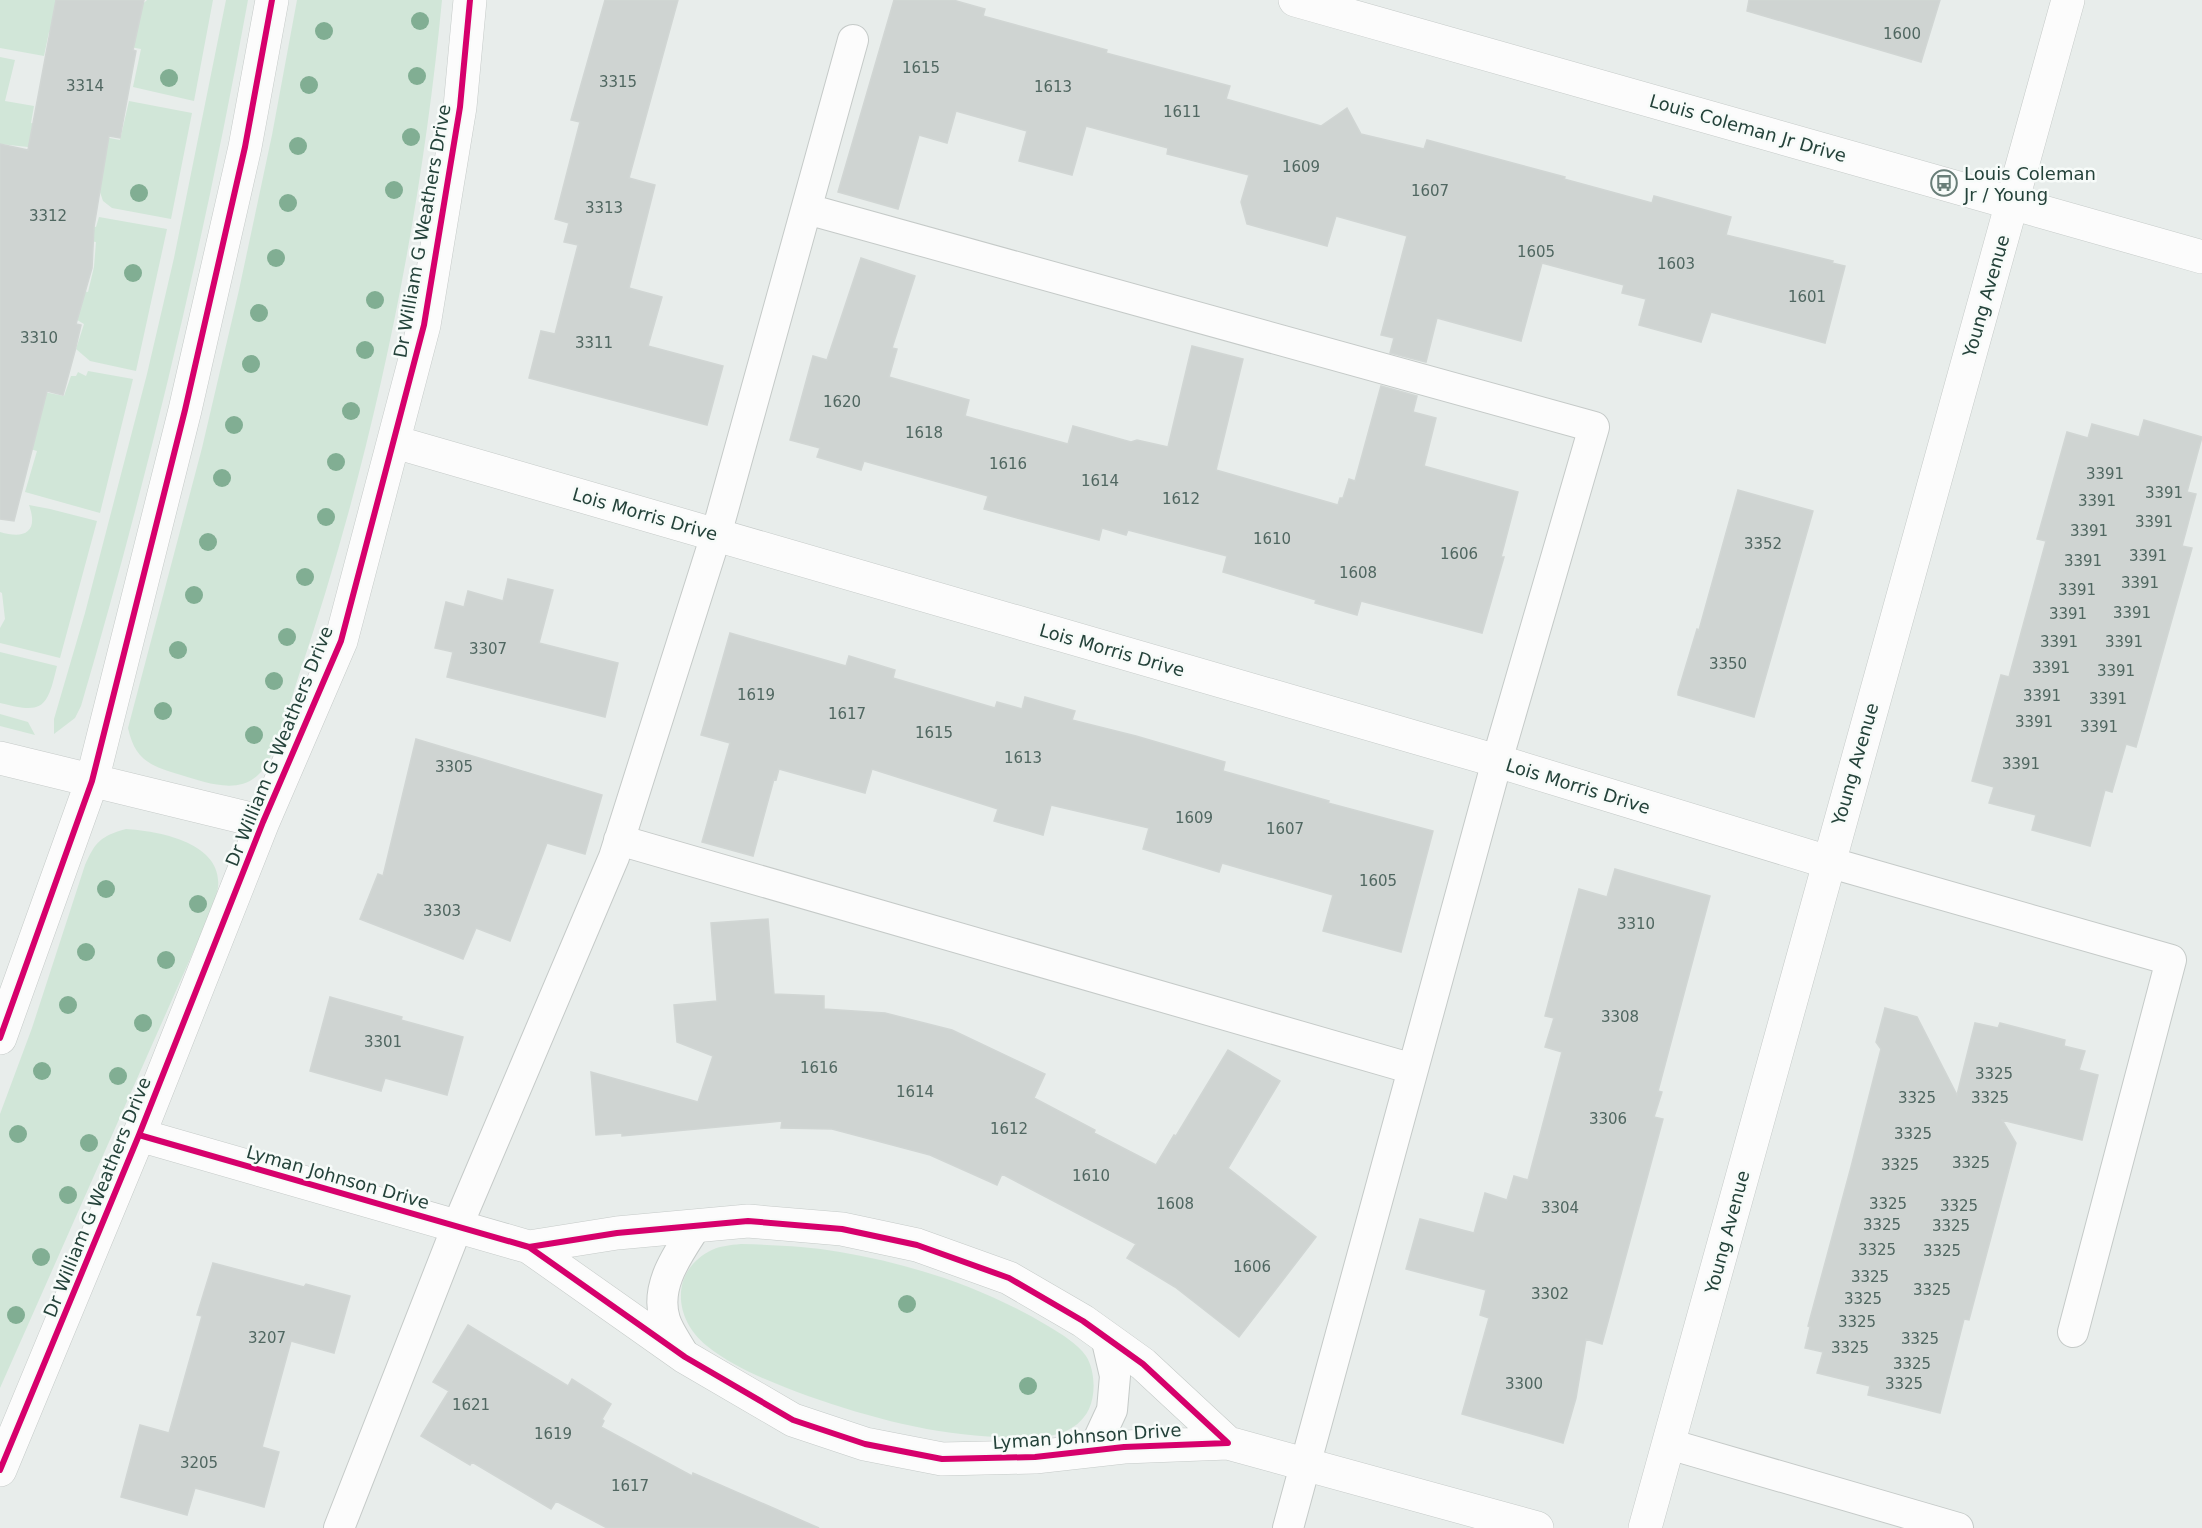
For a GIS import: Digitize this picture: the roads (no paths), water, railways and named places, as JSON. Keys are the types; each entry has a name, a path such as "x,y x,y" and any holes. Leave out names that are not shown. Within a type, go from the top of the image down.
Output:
{"street":[{"path":"0,1038 92,781 186,410 245,147 272,0"},
{"name":"Dr William G Weathers Drive","path":"0,1470 139,1135 263,822 340,641 395,442 424,325 460,107 470,0"},
{"name":"Louis Coleman Jr Drive","path":"1295,0 2202,257"},
{"name":"Young Avenue","path":"1645,1528 2068,0"},
{"name":"Lois Morris Drive","path":"395,442 1497,761 1828,862"},
{"path":"0,758 263,822"},
{"name":"Lyman Johnson Drive","path":"139,1135 529,1247 685,1357 793,1420 865,1444 942,1459 1035,1457 1124,1447 1228,1443 1537,1528"},
{"name":"Lyman Johnson Drive","path":"529,1247 616,1233 748,1221 842,1229 917,1245 1009,1278 1083,1321 1143,1364 1228,1443"}],"lane":[{"path":"339,1528 457,1227 620,840 716,535 853,40"},
{"path":"807,209 1594,427 1497,761 1288,1528"},
{"path":"620,840 1413,1069"},
{"path":"1828,862 2171,960 2073,1332"},
{"path":"685,1357 665,1319 663,1293 670,1268 696,1226"},
{"path":"1094,1451 1112,1410 1115,1376 1106,1337"},
{"path":"1670,1444 1958,1528"}],"place":[{"name":"Louis Coleman Jr / Young","path":"1944,183"}]}
